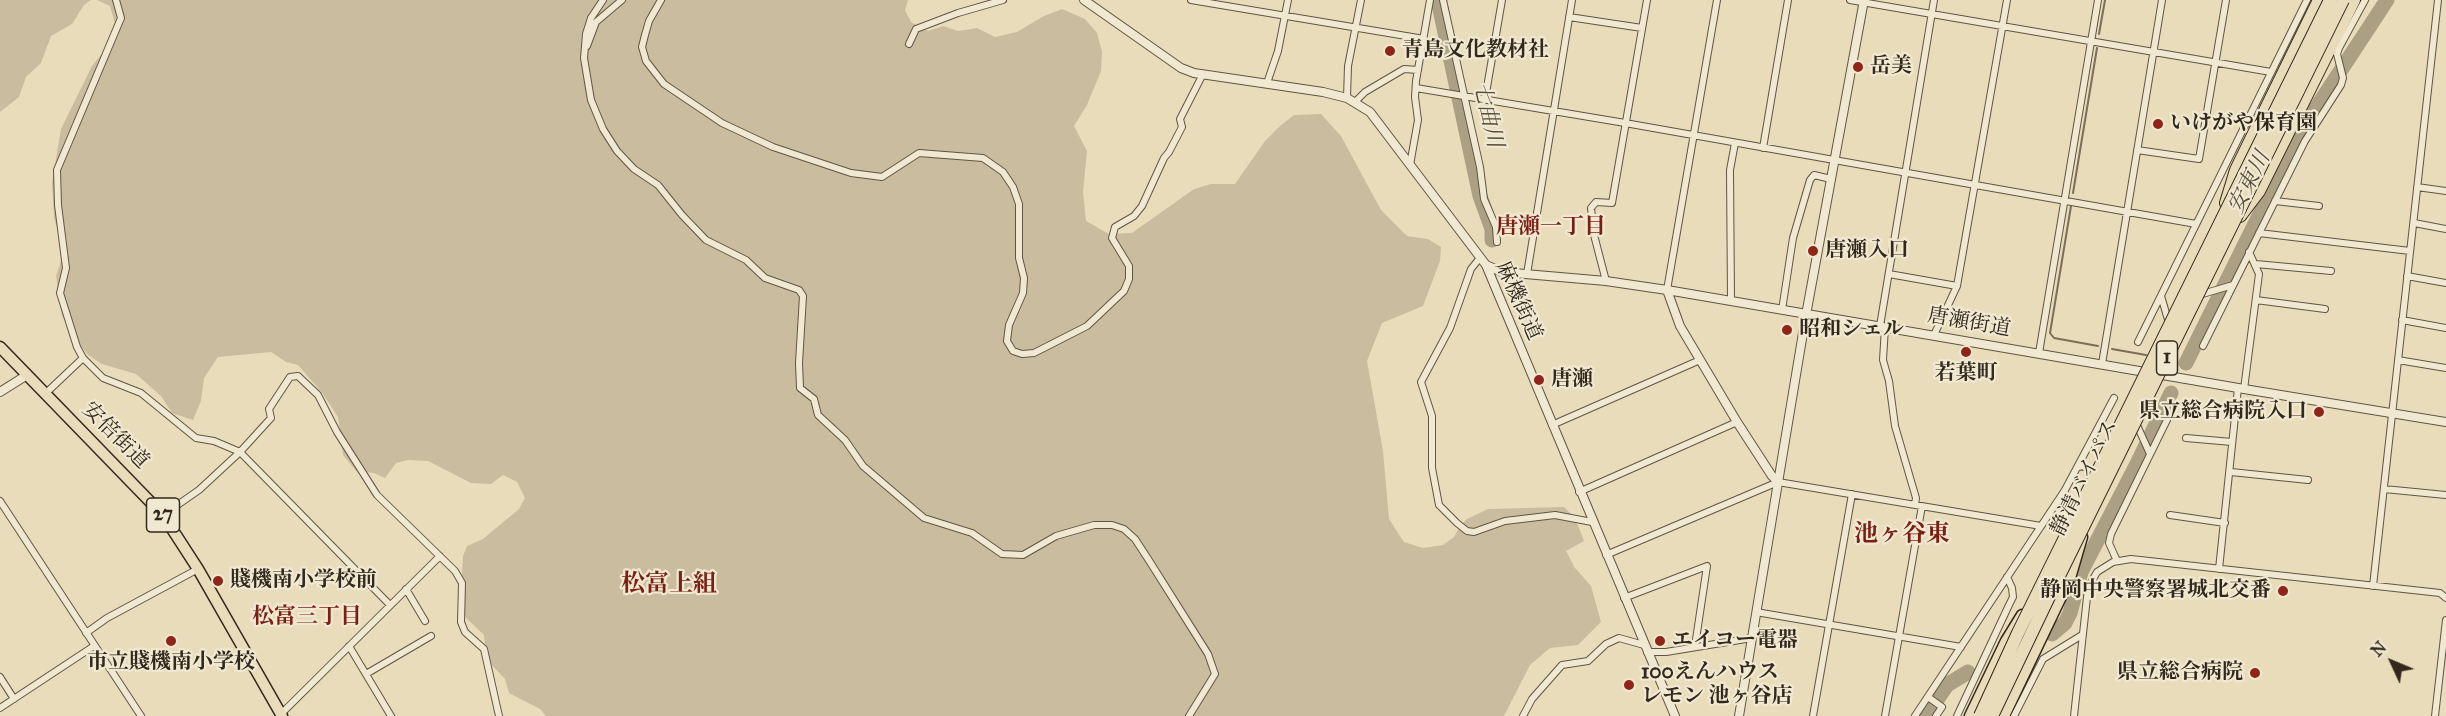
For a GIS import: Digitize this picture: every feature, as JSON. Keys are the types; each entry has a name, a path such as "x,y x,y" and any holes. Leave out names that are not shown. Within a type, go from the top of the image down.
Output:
{"highway":[{"name":"1","path":"2225,210 2233,178 2254,131 2319,0"},
{"name":"静清バイパス","path":"1979,716 2329,0"},
{"name":"静清バイパス","path":"1993,716 2056,582 2344,0"},
{"name":"1","path":"2237,219 2259,191 2354,0"}],"main road":[{"name":"1","path":"1979,716 2034,597 2146,372 2168,319 2329,0"},
{"name":"1","path":"1993,716 2344,0"},
{"name":"安倍街道","path":"0,347 164,515 198,569 281,715"},
{"name":"1","path":"2004,716 2070,578 2085,528"},
{"name":"1","path":"1970,716 2006,641 2034,597"}],"street":[{"path":"116,0 121,18 57,170 58,205 66,268 60,293 77,347 83,358 103,378 141,393 196,438 214,441 240,452 390,605"},
{"path":"603,0 591,18 584,52 585,71 595,114 617,151 634,169 658,185 706,240 746,260 765,278 799,290 803,296 799,363 800,388 814,399 818,415 845,440 863,466 924,518 972,533 1002,554 1023,555 1056,536 1094,525 1112,525 1124,529 1135,538 1208,654 1215,674 1189,716"},
{"path":"584,52 596,22 622,0"},
{"path":"661,0 649,21 642,47 646,61 650,69 670,88 722,123 773,147 851,173 882,177 919,153 983,158 1003,172 1013,187 1019,204 1019,258 1024,278 1023,293 1008,325 1007,341 1013,351 1022,354 1034,353 1087,326 1124,291 1129,279 1129,266 1112,238 1115,227 1134,216 1142,206 1164,158 1182,127 1180,119 1203,74"},
{"path":"909,44 916,29 958,13 1003,0"},
{"name":"麻機街道","path":"1084,0 1181,68 1203,74 1323,92 1351,100 1370,112 1482,262 1675,716"},
{"path":"1191,0 1225,3 1285,16 1424,39"},
{"path":"1267,83 1278,51 1288,0"},
{"path":"1361,0 1348,66 1351,100 1404,69 1418,70"},
{"path":"1410,165 1418,120 1415,97 1418,70 1430,0"},
{"path":"1443,0 1484,199 1496,227 1497,242"},
{"path":"1485,99 1502,0"},
{"path":"1527,274 1572,0"},
{"path":"1606,280 1594,235 1591,208 1596,202 1612,203 1647,0"},
{"path":"1717,0 1667,290 1680,326 1737,422 1778,482"},
{"path":"1763,148 1788,0"},
{"path":"1850,0 2271,72"},
{"path":"1885,716 1918,506 1895,426 1889,381 1883,360 1883,327 1889,274 1934,0"},
{"path":"1934,335 1957,286 2007,0"},
{"path":"2039,353 2098,0"},
{"path":"2102,364 2162,0"},
{"path":"2137,150 2199,159 2226,0"},
{"path":"2138,342 2307,0"},
{"path":"2203,346 2305,141 2341,85 2343,78 2339,48 2365,0"},
{"path":"2373,586 2438,0"},
{"path":"1739,716 1806,315 1864,1"},
{"path":"1569,17 1642,28"},
{"path":"1416,88 2196,224"},
{"path":"1731,301 1730,170 1735,143"},
{"path":"1782,310 1793,238 1810,180 1814,176 1831,179"},
{"path":"2417,187 2446,191"},
{"path":"2275,201 2319,206"},
{"path":"2414,223 2446,229"},
{"path":"2259,233 2410,251"},
{"path":"2219,569 2232,442 2259,274 2249,252"},
{"path":"1482,262 1471,269 1450,328 1421,382 1432,416 1432,468 1438,505 1467,531 1474,532 1505,521 1555,515 1592,522"},
{"name":"唐瀬街道","path":"1482,262 1502,272 1606,280 2446,422"},
{"path":"2256,264 2331,271"},
{"path":"1889,274 1957,286"},
{"path":"2407,276 2446,283"},
{"path":"2199,295 2233,285"},
{"path":"2161,296 2168,319"},
{"path":"2256,300 2325,309"},
{"path":"2151,315 2159,313 2168,319"},
{"path":"2402,320 2446,328"},
{"path":"46,393 83,358"},
{"path":"1552,425 1700,360"},
{"path":"2398,360 2446,368"},
{"path":"0,392 27,375"},
{"path":"164,515 199,490 240,452 271,418 269,409 290,378 298,376 318,395 337,432 377,495 455,571 462,583 461,622 465,632 484,649 499,716"},
{"path":"1915,716 2066,490 2114,398"},
{"path":"2117,561 2109,543 2111,534 2149,452 2167,420"},
{"path":"1579,492 1737,422"},
{"path":"2136,422 2149,452"},
{"path":"2186,438 2232,442"},
{"path":"2078,466 2083,466 2095,474"},
{"path":"2230,472 2308,480"},
{"path":"1606,555 1778,482 2041,526"},
{"path":"2384,489 2446,495"},
{"path":"1813,716 1852,494"},
{"path":"0,501 141,716"},
{"path":"2170,516 2224,523"},
{"path":"281,715 440,556"},
{"path":"2074,716 2088,588 2097,572 2117,561 2131,559 2440,593 2446,598"},
{"path":"1624,598 1707,566 1695,646"},
{"path":"86,633 107,618 198,569"},
{"path":"1957,716 2009,605 2012,588 2007,577"},
{"path":"406,589 425,621"},
{"path":"1756,612 1961,647"},
{"path":"2435,716 2446,620"},
{"path":"366,674 431,636"},
{"path":"2014,716 2043,658 2082,636"},
{"path":"1523,716 1532,699 1562,665 1588,662 1606,644 1619,638 1645,648 1666,652 1752,638"},
{"path":"0,708 94,646"},
{"path":"350,646 391,716"},
{"path":"0,677 14,699"},
{"path":"2438,690 2446,690"},
{"path":"1928,698 1942,707 1936,716"}],"shaded area":[{"path":"0,0 91,0 84,5 72,24 51,36 41,63 26,77 19,97 0,112"},
{"path":"97,0 908,0 905,10 911,22 928,31 943,26 958,31 977,28 995,37 1017,32 1042,17 1062,9 1085,19 1097,33 1102,52 1101,71 1087,105 1074,126 1087,151 1083,192 1086,221 1109,234 1132,233 1194,189 1211,184 1235,184 1265,141 1280,126 1294,115 1321,114 1341,136 1381,210 1407,236 1428,239 1441,247 1440,261 1423,306 1382,323 1367,361 1383,451 1389,519 1404,542 1423,548 1443,545 1454,537 1467,519 1488,509 1564,507 1575,518 1584,541 1566,551 1575,568 1591,586 1601,622 1578,645 1550,648 1530,665 1504,716 546,716 540,709 509,693 505,679 487,660 484,635 466,618 460,605 463,556 467,546 483,539 519,509 525,498 517,482 503,475 491,484 471,483 428,461 408,460 396,463 385,478 374,473 356,471 343,455 338,417 323,394 298,365 286,362 271,352 218,357 204,378 201,401 193,420 172,413 161,396 136,374 102,364 88,355 72,334 62,316 56,276 64,252 54,218 52,183 61,129 92,66 104,51 115,24 110,6"}],"waterway":[{"name":"七曲川","path":"1438,0 1480,196 1492,229 1492,240"},
{"path":"2099,34 2105,0"},
{"name":"安東川","path":"2186,363 2301,131 2387,0"},
{"path":"2073,193 2097,48"},
{"path":"2071,206 2050,333 2054,338 2098,346"},
{"path":"2112,349 2146,355"},
{"name":"安東川","path":"2052,634 2065,623 2070,613 2081,572 2171,393"},
{"name":"安東川","path":"1926,716 1947,685 1968,672"}],"place":[{"name":"青島文化教材社","path":"1390,51"},
{"name":"岳美","path":"1858,67"},
{"name":"いけがや保育園","path":"2158,124"},
{"name":"唐瀬入口","path":"1813,251"},
{"name":"昭和シェル","path":"1787,330"},
{"name":"若葉町","path":"1966,352"},
{"name":"唐瀬","path":"1539,380"},
{"name":"県立総合病院入口","path":"2319,412"},
{"name":"賤機南小学校前","path":"218,581"},
{"name":"静岡中央警察署城北交番","path":"2283,591"},
{"name":"市立賤機南小学校","path":"171,641"},
{"name":"エイコー電器","path":"1660,641"},
{"name":"県立総合病院","path":"2255,673"},
{"name":"100えんハウス レモン 池ヶ谷店","path":"1629,685"}],"district":[{"name":"唐瀬一丁目","path":"1551,228"},
{"name":"池ヶ谷東","path":"1902,535"},
{"name":"松富上組","path":"669,585"},
{"name":"松富三丁目","path":"307,618"}]}
